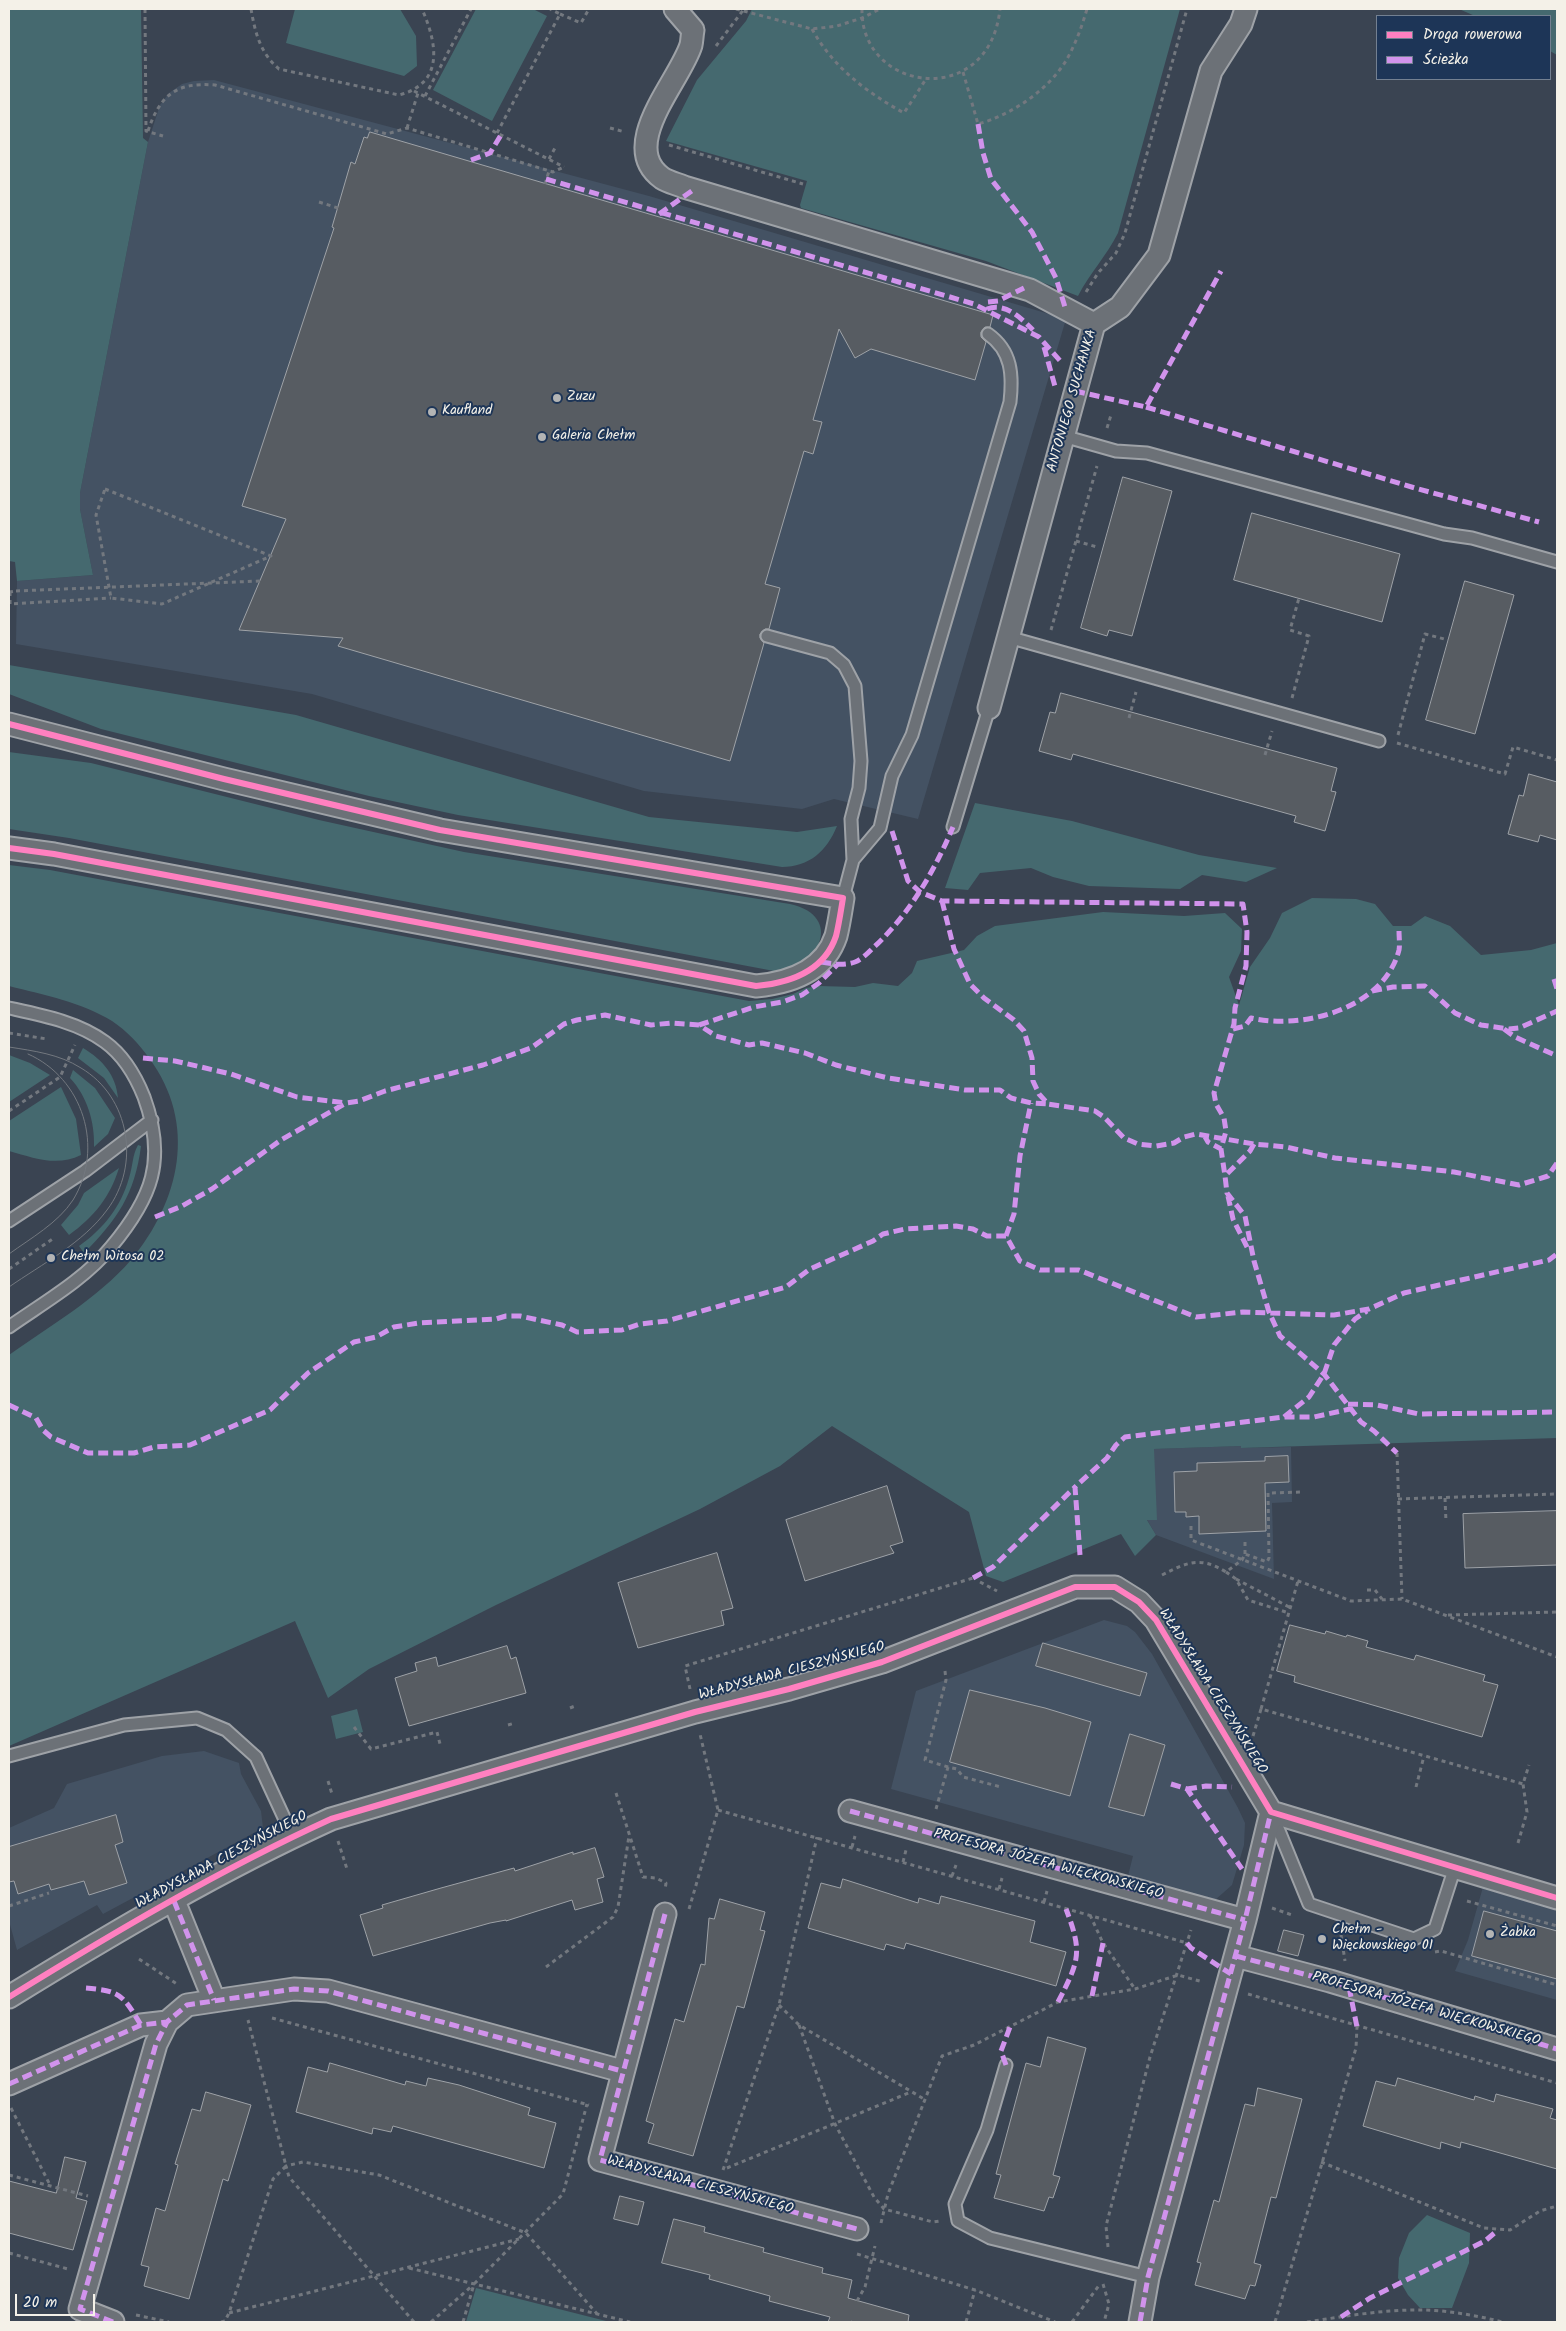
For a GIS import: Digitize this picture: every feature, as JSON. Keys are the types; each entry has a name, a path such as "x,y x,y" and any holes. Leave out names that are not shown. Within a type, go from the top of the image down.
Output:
{"street":[{"path":"675,9 692,30 691,45 654,117 646,138 648,160 662,178 684,187 1030,290 1085,318"},
{"name":"ANTONIEGO SUCHANKA","path":"989,708 1063,436 1085,318 1120,307 1159,255 1211,71 1241,24 1246,9"},
{"path":"9,724 224,779 440,830 844,898 835,938 821,962 804,975 781,984 756,986 63,855 9,848"},
{"name":"WŁADYSŁAWA CIESZYŃSKIEGO","path":"9,1997 116,1931 293,1837 331,1820 695,1712 789,1689 882,1662 1075,1587 1115,1587 1139,1602 1156,1620 1271,1812"},
{"name":"PROFESORA JÓZEFA WIĘCKOWSKIEGO","path":"850,1811 1245,1920"},
{"path":"1140,2322 1148,2277 1236,1956 1271,1812 1557,1898"},
{"name":"WŁADYSŁAWA CIESZYŃSKIEGO","path":"174,1900 214,2000"},
{"name":"WŁADYSŁAWA CIESZYŃSKIEGO","path":"665,1914 600,2160 857,2229"},
{"name":"PROFESORA JÓZEFA WIĘCKOWSKIEGO","path":"1236,1956 1330,1981 1557,2049"},
{"path":"121,2318 80,2309 150,2062 167,2022 187,2005 294,1989 328,1991 622,2071"},
{"path":"9,2084 141,2025 167,2022"}],"lane":[{"path":"853,860 880,828 892,776 912,735 1010,402 1013,378 1007,356 998,342 988,334"},
{"path":"1063,436 1116,451 1147,454 1444,534 1472,538 1557,562"},
{"path":"766,636 830,653 844,666 855,686 861,761 859,788 851,819 853,860 844,898"},
{"path":"1008,637 1379,741"},
{"path":"953,826 989,708"},
{"path":"9,1008 47,1016 81,1029 106,1042 126,1063 138,1083 152,1120 156,1150 150,1184 135,1215 110,1249 73,1282 9,1327"},
{"path":"9,1221 85,1171 152,1120"},
{"path":"9,1756 124,1725 197,1718 226,1730 256,1757 293,1837"},
{"path":"1271,1812 1309,1904 1414,1939 1435,1929 1455,1867"},
{"path":"1006,2065 987,2130 955,2204 958,2221 990,2238 1148,2277"}],"path":[{"path":"145,9 148,131"},
{"path":"148,131 156,109 163,100 189,85 203,84 232,90 387,134 407,128 552,172 564,167 416,92 399,95 390,94 279,69 270,61 260,44 251,9"},
{"path":"407,128 416,92 431,71 435,57 434,44 422,9"},
{"path":"424,96 470,9"},
{"path":"550,9 581,23 589,9"},
{"path":"736,9 812,28 837,26 862,18 880,9"},
{"path":"862,9 862,18 869,41 883,60 902,73 926,79 945,78 963,72 978,60 990,46 998,28 1000,9"},
{"path":"963,72 978,124 1000,118 1047,85 1066,61 1080,33 1088,9"},
{"path":"1085,318 1089,286 1116,253 1125,233 1187,9"},
{"path":"713,50 743,10"},
{"path":"497,133 560,14"},
{"path":"812,28 820,44 841,69 875,97 904,113 926,79"},
{"path":"148,131 163,136"},
{"path":"549,160 556,146"},
{"path":"670,146 803,184"},
{"path":"545,184 549,171"},
{"path":"319,202 338,208"},
{"path":"1046,648 1111,415"},
{"path":"10,584 12,592 10,604 111,598 162,604 271,556 105,489 96,515 111,598"},
{"path":"1076,541 1097,547"},
{"path":"12,592 260,581"},
{"path":"1287,716 1309,636 1290,630 1299,598"},
{"path":"1448,640 1425,634 1396,742 1505,774 1513,747 1557,760"},
{"path":"1128,718 1137,688"},
{"path":"1265,755 1273,727"},
{"path":"9,1111 60,1077 81,1029"},
{"path":"9,1033 53,1040"},
{"path":"68,1045 74,1048"},
{"path":"9,1269 54,1238"},
{"path":"1397,1454 1402,1599"},
{"path":"1245,1554 1267,1562 1269,1558 1268,1492 1301,1492"},
{"path":"1398,1500 1557,1494"},
{"path":"1445,1498 1446,1522"},
{"path":"1191,1526 1191,1540 1352,1601 1402,1599 1557,1657"},
{"path":"1226,1572 1242,1560 1245,1554 1245,1541"},
{"path":"1162,1575 1185,1563 1212,1564 1291,1608"},
{"path":"685,1666 973,1578"},
{"path":"1236,1579 1248,1600 1289,1613"},
{"path":"1253,1736 1298,1581"},
{"path":"980,1582 997,1591"},
{"path":"1367,1590 1375,1590 1383,1600"},
{"path":"1446,1616 1557,1612"},
{"path":"945,1671 946,1680 924,1760 957,1769 964,1776 1001,1787"},
{"path":"570,1708 575,1706"},
{"path":"1261,1709 1523,1784"},
{"path":"508,1725 515,1723"},
{"path":"354,1727 371,1749 437,1732 440,1744"},
{"path":"701,1867 718,1810 705,1753"},
{"path":"1416,1787 1424,1756"},
{"path":"1518,1844 1527,1812 1523,1784 1529,1764"},
{"path":"938,1802 948,1767"},
{"path":"616,1793 643,1877 656,1878 666,1883 662,1901 665,1914"},
{"path":"718,1810 1187,1944 1150,2057 1106,2226 1109,2255 1106,2266"},
{"path":"546,1967 613,1917 618,1907 630,1836"},
{"path":"707,2188 724,2169 779,2005 817,1837"},
{"path":"9,1906 49,1893"},
{"path":"1467,1901 1557,1926"},
{"path":"1090,1916 1103,1944 1135,1989"},
{"path":"1341,1939 1344,1954"},
{"path":"1441,1951 1557,1985"},
{"path":"888,2194 942,2056 974,2045 1058,2002 1135,1989 1178,1975 1210,1983"},
{"path":"1245,1993 1357,2027 1557,2083"},
{"path":"779,2005 799,2025 924,2099"},
{"path":"246,2015 290,2177 414,2322"},
{"path":"265,2016 613,2111"},
{"path":"799,2025 835,2124 874,2197 884,2209 922,2219"},
{"path":"1275,2322 1356,2048 1357,2027"},
{"path":"724,2169 911,2092"},
{"path":"9,2104 50,2186"},
{"path":"430,2322 474,2284 526,2233 562,2194 587,2104"},
{"path":"222,2322 225,2322 230,2313 273,2179 286,2166 303,2162 378,2175 526,2233 598,2315"},
{"path":"1321,2162 1484,2228 1510,2230 1540,2211 1557,2206"},
{"path":"9,2175 86,2195"},
{"path":"230,2313 519,2239"},
{"path":"9,2253 90,2276"},
{"path":"858,2301 865,2287 872,2258"},
{"path":"408,2267 617,2321 630,2322"},
{"path":"1072,2322 1102,2281 1109,2304 1104,2322"},
{"path":"463,2322 474,2284"},
{"path":"966,2322 975,2290 1055,2322"},
{"path":"1307,2322 1349,2316 1426,2310 1475,2316 1502,2322"},
{"path":"121,2318 169,2322"}],"shaded area":[{"path":"214,80 649,196 1066,319 918,819 834,799 802,809 644,791 312,694 16,644 17,581 93,575 80,509 80,493 148,142 160,105 169,93 182,84"},
{"path":"1241,1446 1241,1448 1291,1447 1292,1502 1272,1503 1274,1579 1156,1535 1116,1467 1153,1449"},
{"path":"1104,1620 1127,1626 1135,1632 1152,1654 1245,1823 1244,1845 1232,1885 1215,1900 1128,1876 1133,1856 891,1789 916,1691"},
{"path":"204,1751 239,1763 241,1774 261,1811 263,1828 103,1914 97,1905 17,1950 9,1921 9,1828 54,1808 67,1784 162,1756"},
{"path":"1483,1887 1557,1911 1557,2000 1455,1971 1468,1940"}],"green space":[{"path":"9,9 141,9 143,138 148,142 80,493 80,509 93,575 17,581 15,562 9,561"},
{"path":"295,9 400,9 416,36 417,66 404,76 286,43"},
{"path":"476,9 533,9 547,16 492,121 433,90"},
{"path":"752,9 1180,9 1118,233 1078,296 986,261 801,208 800,205 807,181 666,141 697,80 746,21"},
{"path":"1459,9 1557,9 1557,55 1551,52 1551,15 1473,15"},
{"path":"9,665 296,715 649,817 797,832 837,826 828,843 816,856 801,864 782,867 458,815 369,796 101,729 9,694"},
{"path":"9,752 91,763 319,820 464,852 790,904 807,910 817,919 821,930 820,942 813,953 803,962 790,968 774,971 69,838 9,829"},
{"path":"975,803 1072,821 1199,855 1277,868 1246,882 1202,875 1180,889 1089,886 1053,877 1031,868 980,873 968,890 945,888"},
{"path":"9,865 50,870 749,1001 772,999 793,994 806,988 819,986 855,987 873,983 898,986 912,973 917,961 964,950 977,936 995,926 1103,912 1184,916 1225,913 1242,929 1241,951 1229,977 1239,1005 1250,967 1270,938 1282,913 1312,898 1356,899 1375,904 1393,926 1411,926 1425,916 1450,926 1481,955 1531,950 1557,943 1557,1438 1154,1449 1157,1520 1147,1520 1156,1535 1135,1556 1121,1534 1003,1582 986,1576 969,1512 832,1426 780,1466 700,1509 496,1605 369,1669 328,1698 295,1621 9,1746 9,1355 89,1299 131,1260 148,1237 161,1213 171,1188 177,1162 178,1135 174,1109 164,1083 149,1058 128,1033 112,1021 88,1009 9,986"},
{"path":"83,1048 97,1058 107,1069 114,1082 118,1098 104,1078 78,1058"},
{"path":"9,1055 30,1063 50,1075 9,1102"},
{"path":"73,1070 95,1088 115,1118 108,1134 94,1147 93,1128 89,1110 81,1093 70,1078"},
{"path":"61,1087 76,1119 81,1155 72,1159 54,1161 36,1159 9,1151 9,1121"},
{"path":"138,1145 141,1146 138,1163 123,1205 106,1229 84,1253 79,1246 103,1225 116,1208 126,1189"},
{"path":"119,1168 111,1188 100,1206 69,1235 61,1225 78,1205 84,1193"},
{"path":"357,1709 363,1732 336,1739 331,1716"},
{"path":"1427,2215 1470,2233 1469,2263 1452,2308 1420,2308 1408,2295 1398,2278 1399,2258 1409,2233"},
{"path":"476,2288 610,2322 466,2322"}],"building":[{"name":"Galeria Chełm","path":"370,132 993,315 990,327 985,327 981,332 981,337 986,342 975,380 871,349 855,358 839,329 813,420 822,422 813,454 804,451 765,584 780,588 769,629 765,629 760,634 760,638 764,643 730,761 338,646 343,638 239,630 286,519 242,506 334,228 332,227 351,162 355,164 364,137 367,138"},
{"path":"1123,477 1172,491 1132,636 1109,630 1107,636 1081,628"},
{"path":"1252,513 1400,554 1382,622 1234,580"},
{"path":"1465,581 1514,595 1475,734 1426,720"},
{"path":"1061,693 1337,768 1331,791 1336,792 1325,831 1294,822 1296,816 1073,754 1071,760 1039,751 1050,712 1055,713"},
{"path":"1529,774 1557,782 1557,840 1540,835 1538,842 1508,834 1519,795 1523,796"},
{"path":"1288,1456 1289,1482 1265,1483 1266,1531 1199,1534 1199,1516 1186,1517 1186,1512 1175,1512 1174,1472 1197,1471 1197,1463 1265,1461 1265,1457"},
{"path":"887,1486 903,1542 890,1546 894,1553 805,1581 786,1520"},
{"path":"1557,1511 1557,1565 1465,1568 1463,1514"},
{"path":"717,1553 733,1608 721,1611 724,1625 638,1648 618,1583"},
{"path":"1290,1625 1325,1634 1326,1631 1346,1637 1347,1635 1368,1641 1366,1647 1414,1660 1416,1655 1485,1675 1483,1681 1498,1685 1482,1737 1294,1682 1295,1676 1277,1671"},
{"path":"1043,1643 1147,1673 1140,1696 1036,1666"},
{"path":"507,1646 511,1659 516,1657 526,1693 409,1726 395,1678 417,1671 415,1663 436,1657 438,1666"},
{"path":"970,1690 1045,1708 1091,1722 1070,1796 950,1762"},
{"path":"1130,1734 1165,1745 1144,1816 1109,1807"},
{"path":"116,1815 123,1842 115,1845 127,1883 89,1895 84,1881 51,1890 49,1884 18,1894 14,1881 9,1882 9,1847"},
{"path":"595,1848 604,1877 597,1879 603,1902 575,1910 572,1900 506,1921 490,1923 373,1956 360,1915 383,1908 382,1905 441,1888 514,1868 515,1871 573,1852 573,1854"},
{"path":"843,1879 918,1903 919,1898 939,1904 941,1896 1035,1921 1030,1942 1066,1952 1056,1986 906,1943 904,1949 886,1944 884,1950 808,1928 821,1883 840,1888"},
{"path":"720,1899 765,1912 760,1930 765,1931 744,2008 737,2006 693,2156 648,2143 654,2124 646,2121 675,2019 684,2022 701,1964 705,1965 709,1918 714,1919"},
{"path":"1484,1911 1557,1931 1557,1979 1472,1956"},
{"path":"1284,1930 1304,1935 1298,1956 1278,1951"},
{"path":"1048,2037 1086,2048 1053,2175 1060,2177 1053,2198 1049,2197 1044,2211 994,2198 1001,2175 996,2174 1026,2063 1040,2067"},
{"path":"330,2063 405,2085 406,2081 426,2086 428,2078 459,2085 530,2108 528,2115 556,2123 544,2168 393,2126 391,2132 373,2128 372,2134 296,2112 308,2067 327,2072"},
{"path":"1398,2078 1474,2100 1475,2096 1494,2102 1496,2094 1553,2109 1550,2118 1557,2120 1557,2169 1461,2142 1460,2148 1441,2142 1440,2149 1363,2126 1376,2081 1395,2086"},
{"path":"1258,2088 1302,2099 1276,2198 1271,2197 1254,2263 1261,2265 1255,2286 1250,2285 1245,2299 1195,2285 1201,2263 1197,2262 1214,2200 1219,2202 1245,2104 1254,2106"},
{"path":"206,2092 251,2105 228,2181 223,2179 189,2299 144,2286 149,2267 141,2265 156,2208 165,2211 178,2165 175,2164 192,2109 200,2111"},
{"path":"65,2157 86,2162 76,2198 87,2201 73,2250 9,2233 9,2181 56,2193"},
{"path":"620,2196 644,2202 638,2225 614,2219"},
{"path":"674,2219 705,2227 704,2232 764,2248 763,2252 823,2268 822,2273 852,2280 848,2298 909,2315 908,2322 828,2322 830,2317 769,2301 770,2296 709,2279 710,2275 662,2263"}],"tram line":[{"path":"9,1047 64,1059 81,1068 98,1081 111,1096 120,1114 125,1133 127,1153 124,1173 118,1192 97,1222 74,1243 9,1287"},
{"path":"9,1254 44,1230 67,1208 83,1180 87,1159 87,1137 83,1116 75,1097 63,1080 47,1065 28,1054"}],"marked path":[{"path":"978,124 983,153 991,179 1032,232 1056,278 1065,307"},
{"path":"471,160 490,153 501,135"},
{"path":"546,179 974,304 1039,337 1063,364"},
{"path":"659,214 693,190"},
{"path":"1075,391 1146,407 1221,271"},
{"path":"988,302 998,301 1024,288"},
{"path":"987,309 994,307 1006,309 1018,316 1033,330"},
{"path":"1044,347 1056,390"},
{"path":"1146,407 1415,488 1539,522"},
{"path":"821,962 842,964 860,960 886,935 909,907 929,876 953,827"},
{"path":"892,831 908,881 920,892 942,901 1243,904 1247,932 1246,966 1235,1008 1234,1024 1214,1093 1216,1104 1224,1118 1226,1131 1221,1149 1225,1176"},
{"path":"942,901 954,949 970,984 984,998 1014,1020 1024,1031 1032,1058 1033,1081 1039,1094 1048,1104 1095,1111 1104,1117 1124,1138 1138,1144 1156,1146 1174,1143 1184,1137 1196,1134 1254,1144 1286,1147 1335,1158 1454,1172 1519,1185 1548,1176 1557,1163"},
{"path":"1233,1029 1245,1026 1251,1018 1271,1021 1294,1021 1338,1011 1359,1001 1377,987 1390,970 1399,950 1399,931"},
{"path":"699,1025 754,1007 782,1002 802,995 819,983 837,965"},
{"path":"1554,979 1557,989"},
{"path":"1372,991 1393,987 1425,986 1455,1013 1481,1025 1509,1029 1519,1028 1557,1011"},
{"path":"155,1217 182,1206 212,1189 281,1140 346,1103 359,1101 385,1091 483,1065 531,1048 564,1024 605,1015 651,1025 671,1023 699,1025 716,1036 749,1045 762,1043 805,1053 836,1065 888,1078 965,1090 1000,1090 1011,1098 1031,1103 1048,1104"},
{"path":"1504,1029 1515,1037 1557,1056"},
{"path":"143,1058 175,1061 231,1074 297,1097 346,1103"},
{"path":"1006,1236 1014,1214 1020,1156 1031,1103"},
{"path":"1204,1135 1208,1142 1221,1149"},
{"path":"1254,1144 1250,1151 1225,1176 1227,1193 1245,1216 1254,1261 1269,1312 1280,1336 1324,1374 1361,1422 1374,1431 1397,1453"},
{"path":"1228,1196 1233,1219 1248,1249"},
{"path":"9,1405 36,1418 43,1430 51,1437 88,1453 134,1453 154,1447 190,1445 270,1410 308,1373 354,1342 376,1337 394,1327 419,1323 520,1316 562,1325 577,1332 622,1330 640,1324 667,1321 786,1287 810,1269 873,1241 883,1234 905,1229 956,1226 973,1229 987,1236 1006,1236 1020,1261 1040,1270 1079,1270 1196,1317 1243,1312 1334,1315 1369,1309 1404,1293 1549,1260 1557,1254"},
{"path":"1284,1417 1309,1397 1324,1374 1334,1345 1355,1319 1367,1311"},
{"path":"1348,1404 1377,1405 1419,1414 1557,1412"},
{"path":"1080,1555 1075,1487 1107,1458 1116,1445 1125,1437 1284,1417 1314,1417 1350,1409"},
{"path":"973,1578 993,1567 1075,1487"},
{"path":"1171,1784 1187,1789 1242,1869"},
{"path":"1187,1789 1206,1786 1232,1787"},
{"path":"850,1811 1245,1920"},
{"path":"1140,2322 1148,2277 1245,1920 1271,1812"},
{"path":"174,1901 214,2000"},
{"path":"1058,2002 1076,1957 1075,1936 1066,1909"},
{"path":"665,1914 600,2160 857,2229"},
{"path":"1092,1996 1103,1943"},
{"path":"1187,1943 1191,1948 1231,1974"},
{"path":"1236,1956 1330,1981 1557,2049"},
{"path":"1349,1987 1357,2027"},
{"path":"86,1988 107,1991 120,1997 130,2007 141,2025"},
{"path":"113,2322 80,2309 156,2044 167,2022 187,2005 294,1989 328,1991 622,2071"},
{"path":"9,2084 141,2025 167,2022"},
{"path":"1006,2065 1001,2051 1010,2027"},
{"path":"1341,2317 1370,2298 1485,2241 1498,2230"}],"cycle path":[{"path":"9,724 224,779 440,830 843,898 836,936 823,959 814,967 793,978 756,986 54,854 9,848"},
{"path":"9,1997 167,1903 248,1859 331,1819 695,1712 789,1689 882,1662 1075,1587 1115,1587 1139,1602 1156,1620 1271,1812 1557,1898"}],"place":[{"name":"Zuzu","path":"557,398"},
{"name":"Kaufland","path":"432,412"},
{"name":"Galeria Chełm","path":"542,437"},
{"name":"Chełm Witosa 02","path":"51,1258"},
{"name":"Żabka","path":"1490,1934"},
{"name":"Chełm - Więckowskiego 01","path":"1322,1939"}]}
